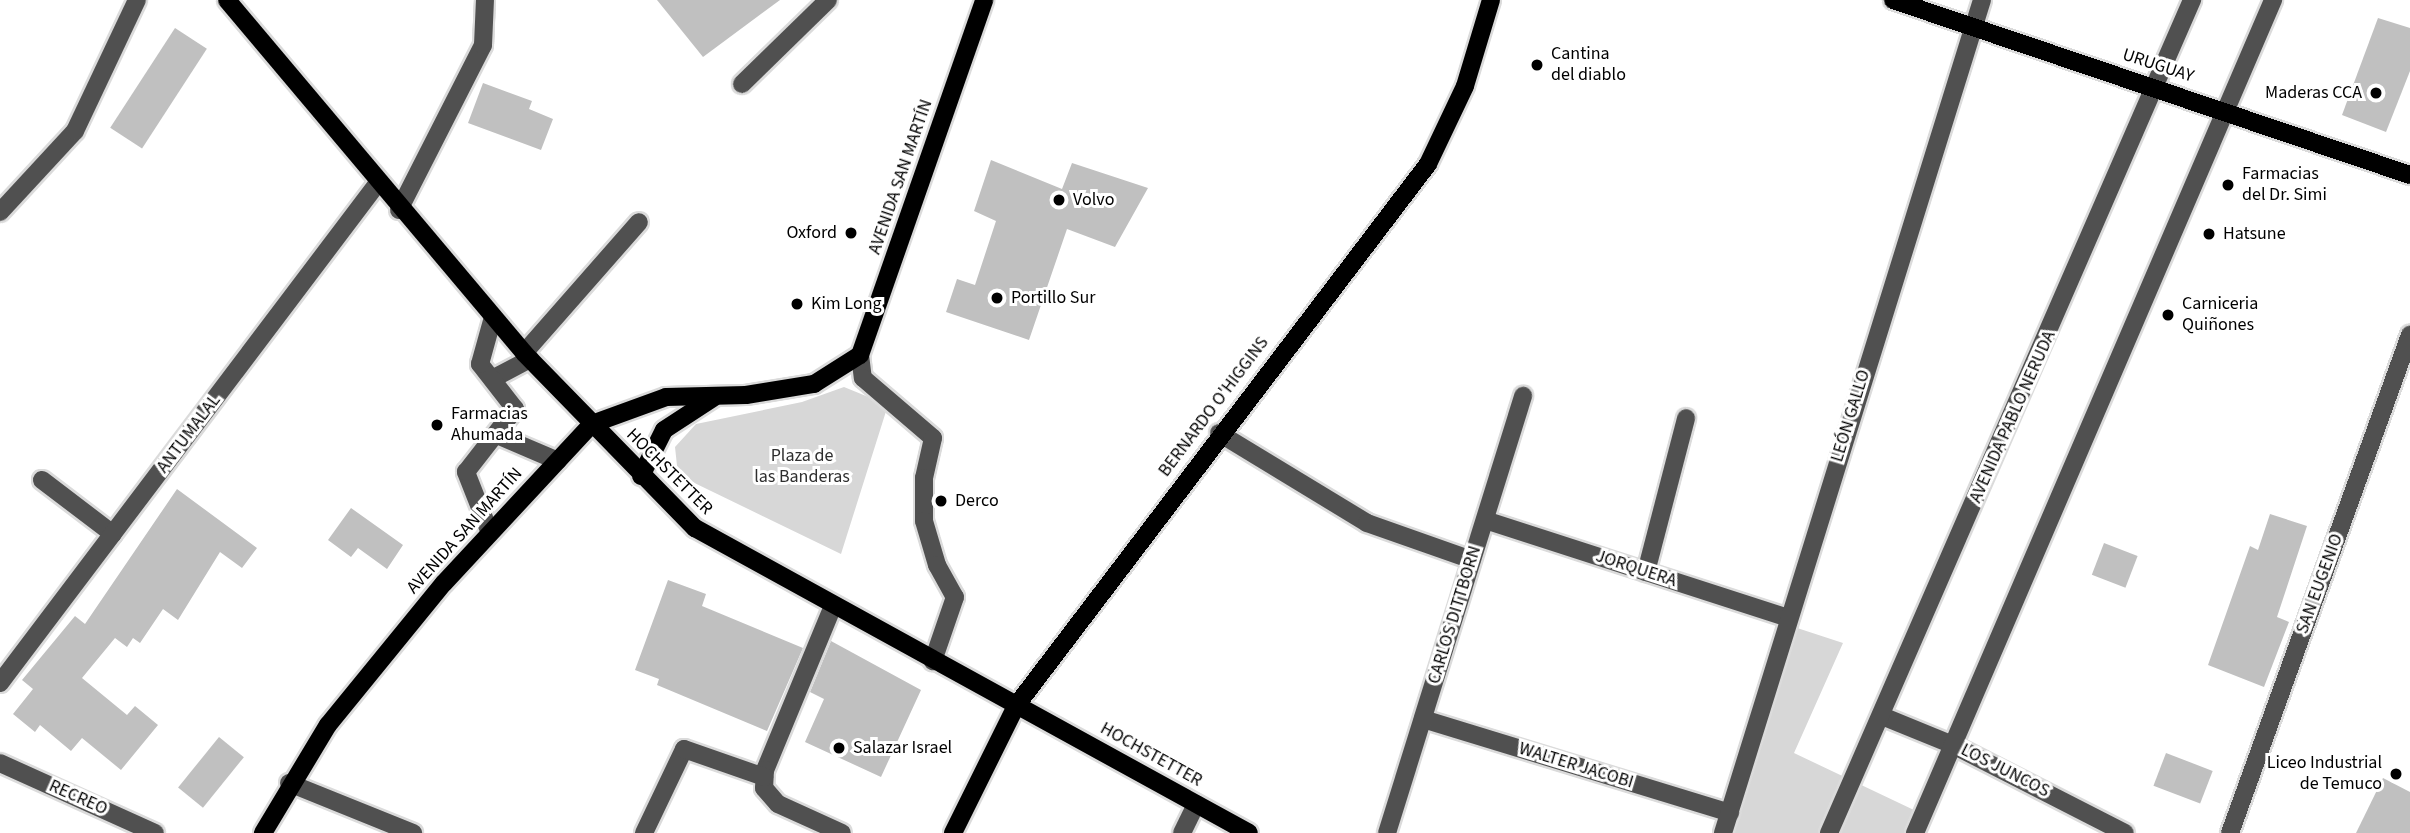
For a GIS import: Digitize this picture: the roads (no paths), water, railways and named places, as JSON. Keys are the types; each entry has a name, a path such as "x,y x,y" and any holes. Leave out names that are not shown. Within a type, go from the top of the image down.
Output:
{"main road":[{"name":"HOCHSTETTER","path":"227,0 377,184 527,356 641,476 707,537 1245,832"},
{"name":"AVENIDA SAN MARTÍN","path":"263,833 289,783 328,725 491,533 592,424 640,403 814,384 860,355 984,0"},
{"name":"BERNARDO O'HIGGINS","path":"953,833 1016,706 1219,433 1428,164 1465,86 1491,0"},
{"name":"URUGUAY","path":"1893,0 2156,89 2224,108 2410,175"},
{"path":"641,476 664,430 719,396"}],"street":[{"path":"0,212 75,131 137,0"},
{"path":"399,210 483,45 485,0"},
{"path":"742,84 828,0"},
{"name":"LEÓN GALLO","path":"1723,833 1982,0"},
{"name":"AVENIDA PABLO NERUDA","path":"1829,833 2156,89 2192,0"},
{"path":"1915,833 2224,108 2273,0"},
{"name":"ANTUMALAL","path":"0,683 377,184"},
{"path":"494,378 527,356 639,222"},
{"path":"491,533 466,472 515,409 494,378 480,364 493,317"},
{"name":"SAN EUGENIO","path":"2230,833 2410,335"},
{"path":"860,355 863,378 933,438 924,478 924,522 937,565 955,597 933,661"},
{"name":"CARLOS DITTBORN","path":"1387,833 1523,396"},
{"path":"1646,572 1686,418"},
{"path":"1219,433 1367,523 1472,559"},
{"path":"497,435 558,461"},
{"path":"42,480 113,534"},
{"name":"JORQUERA","path":"1485,520 1788,618"},
{"path":"833,606 764,777 768,797 842,833"},
{"name":"LOS JUNCOS","path":"1882,716 1953,744 2125,833"},
{"name":"WALTER JACOBI","path":"1423,719 1730,813"},
{"path":"644,833 684,749 764,777"},
{"name":"RECREO","path":"0,763 155,833"},
{"path":"289,783 412,833"},
{"path":"1182,833 1196,804"}],"place":[{"name":"Cantina del diablo","path":"1537,65"},
{"name":"Maderas CCA","path":"2376,93"},
{"name":"Farmacias del Dr. Simi","path":"2228,185"},
{"name":"Volvo","path":"1059,200"},
{"name":"Oxford","path":"851,233"},
{"name":"Hatsune","path":"2209,234"},
{"name":"Portillo Sur","path":"997,298"},
{"name":"Kim Long","path":"797,304"},
{"name":"Carniceria Quiñones","path":"2168,315"},
{"name":"Farmacias Ahumada","path":"437,425"},
{"name":"Derco","path":"941,501"},
{"name":"Salazar Israel","path":"839,748"},
{"name":"Liceo Industrial de Temuco","path":"2396,774"}],"park label":[{"name":"Plaza de las Banderas","path":"802,468"}]}
